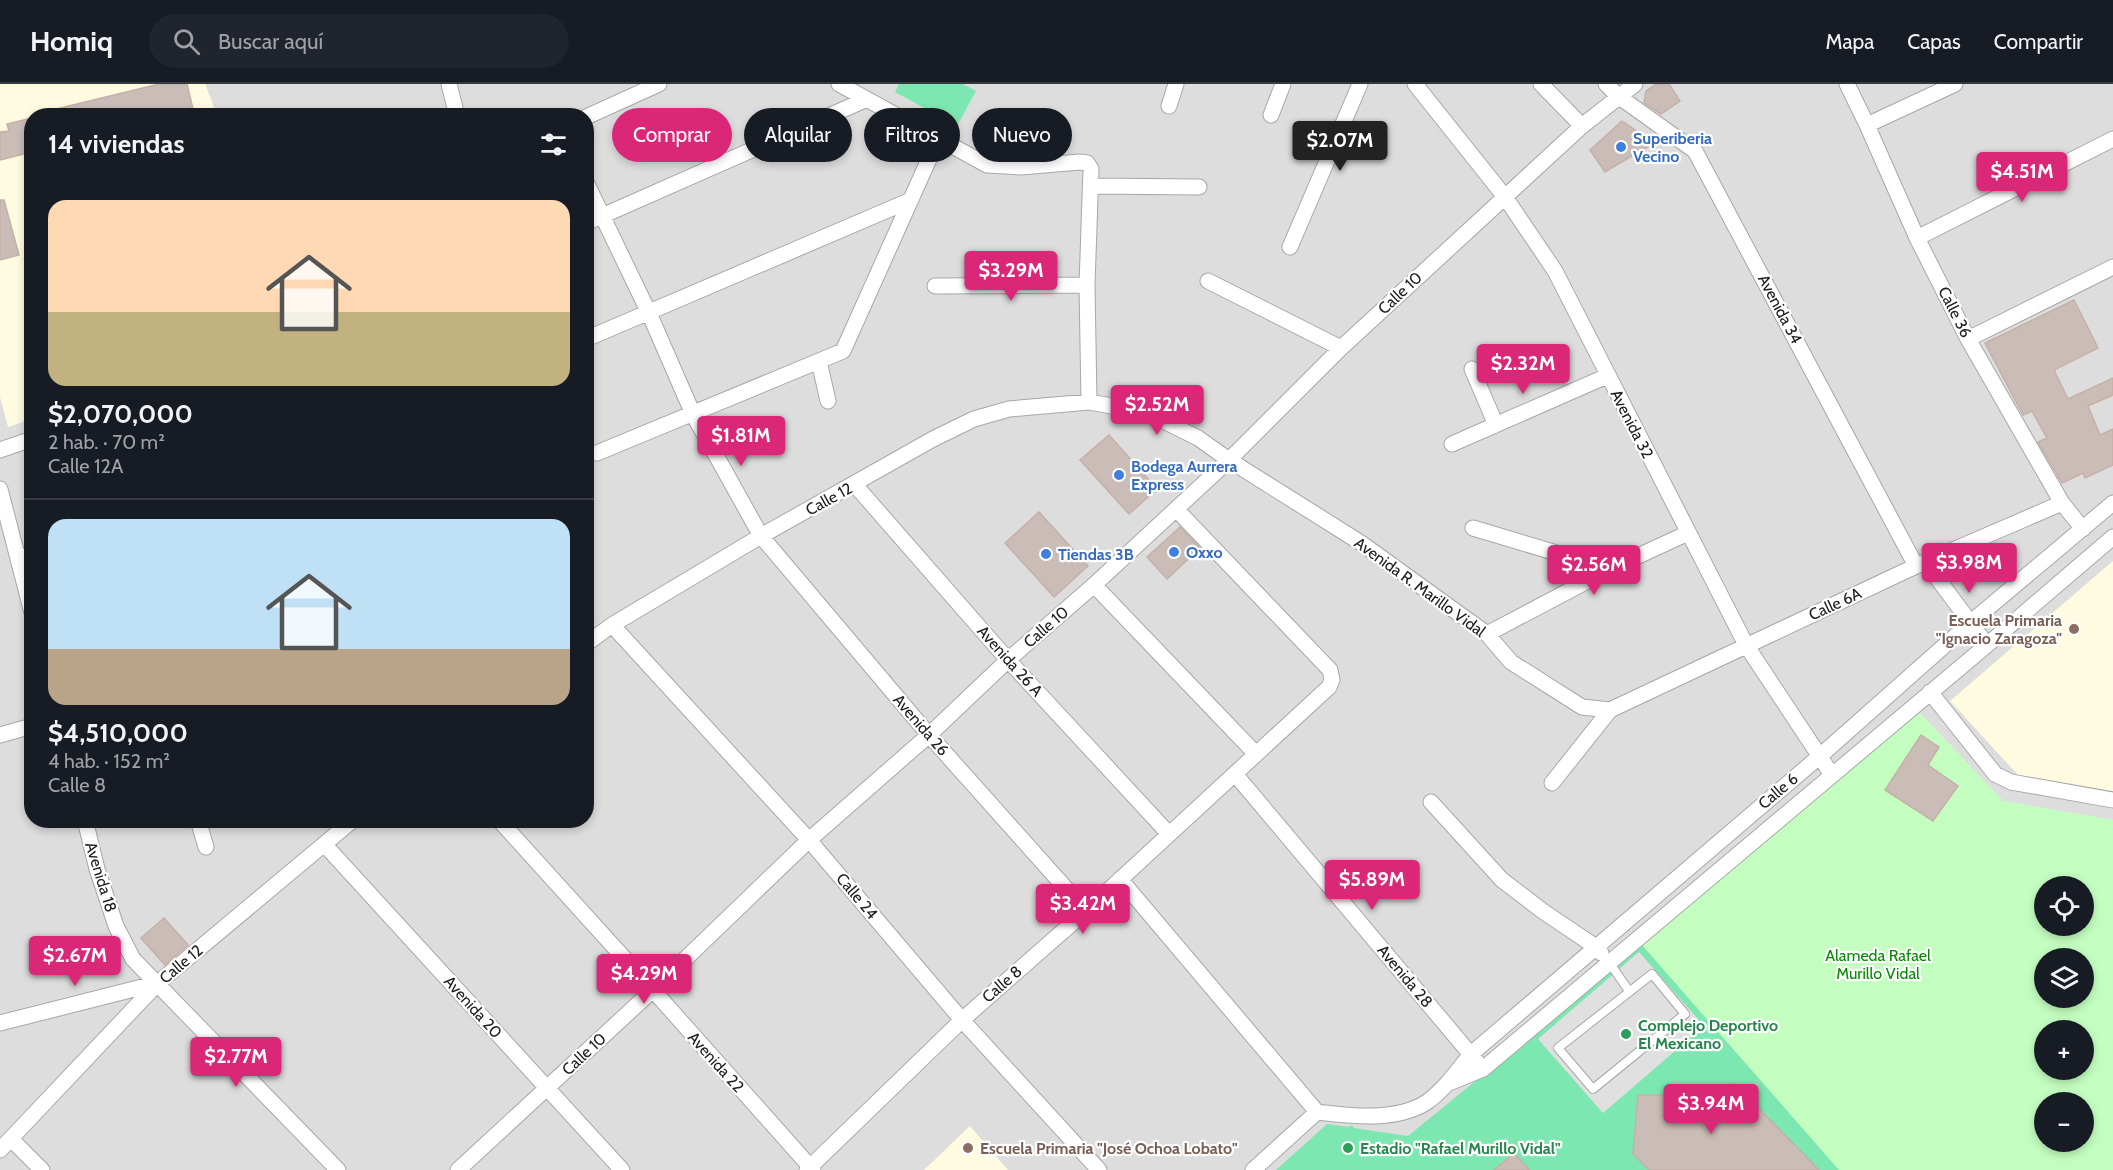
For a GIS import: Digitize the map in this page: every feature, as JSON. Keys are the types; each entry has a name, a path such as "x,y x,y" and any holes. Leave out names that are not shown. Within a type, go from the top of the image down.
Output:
{"street":[{"path":"449,84 455,108"},
{"path":"594,113 659,84"},
{"path":"839,84 880,108"},
{"path":"1169,106 1176,84"},
{"path":"1271,115 1283,84"},
{"path":"1290,247 1360,84"},
{"name":"Avenida 32","path":"1415,84 1428,91 1505,197 1555,271 1746,645 1832,776"},
{"path":"1541,84 1582,126"},
{"name":"Avenida 34","path":"1606,84 1618,96 1695,151 1921,564 1987,645"},
{"name":"Calle 10","path":"458,1170 653,990 808,840 929,735 1008,660 1094,585 1229,460 1341,348 1582,126 1635,84"},
{"name":"Calle 36","path":"1847,84 1917,238 1968,339 2062,503 2083,529"},
{"path":"1867,125 1955,84"},
{"path":"594,219 865,100"},
{"path":"1917,238 2113,139"},
{"path":"960,151 987,165 1021,167 1080,162 1087,163 1091,169 1088,285 1089,402"},
{"path":"597,453 843,351 928,162"},
{"path":"1091,186 1198,187"},
{"name":"Avenida 26","path":"594,198 649,313 693,414 760,536 929,735 1086,911"},
{"path":"594,336 911,200"},
{"path":"1968,339 2113,267"},
{"path":"1208,281 1341,348"},
{"path":"935,286 1088,285"},
{"path":"819,362 828,401"},
{"path":"1472,369 1496,425"},
{"path":"1452,444 1607,376"},
{"name":"Calle 12","path":"594,638 760,536 855,485 933,439 974,419 1009,409 1089,402 1123,408 1158,418 1198,438 1229,460"},
{"path":"0,450 24,442"},
{"name":"Avenida R. Marillo Vidal","path":"1229,460 1361,543 1487,634 1511,662 1582,707 1610,710"},
{"name":"Avenida 26 A","path":"855,485 1008,660 1169,834"},
{"path":"0,489 24,583"},
{"name":"Calle 6A","path":"1610,710 1921,564 2062,503"},
{"name":"Calle 6","path":"1317,1112 1361,1116 1382,1115 1404,1111 1425,1103 1447,1084 1471,1054 1820,756 1970,623 2113,503"},
{"name":"Calle 8","path":"810,1169 962,1020 1086,911 1329,687 1332,680 1330,670 1176,509"},
{"path":"1473,528 1610,569"},
{"path":"1487,634 1610,569 1688,533"},
{"name":"Calle 6","path":"1447,1084 1483,1069 2113,537"},
{"path":"18,560 24,557"},
{"path":"1094,585 1256,754"},
{"name":"Calle 24","path":"612,625 808,840 962,1020 1098,1170"},
{"path":"1930,692 1995,774 2011,783 2113,800"},
{"path":"1552,783 1610,710"},
{"path":"0,735 24,728"},
{"name":"Avenida 28","path":"1235,774 1483,1069"},
{"path":"1431,802 1502,880 1544,912 1596,946 1609,962"},
{"name":"Avenida 18","path":"87,828 97,869 116,926 133,959 338,1170"},
{"path":"200,828 206,847"},
{"name":"Calle 12","path":"0,1150 158,983 343,828"},
{"name":"Avenida 22","path":"506,828 653,990 810,1169"},
{"name":"Avenida 20","path":"324,844 622,1170"},
{"path":"1120,879 1317,1112 1252,1170"},
{"path":"0,1023 158,983"},
{"path":"11,1139 42,1170"}],"lane":[{"path":"1609,962 1629,991"},
{"path":"1652,974 1686,1014 1593,1089 1558,1048 1629,991 1652,974"}],"shaded area":[{"path":"0,84 2113,84 2113,820 2003,801 1919,712 1642,945 1839,1170 0,1170"},
{"path":"0,84 205,84 214,108 24,108 24,421 8,427 0,397"},
{"name":"Escuela Primaria \"Ignacio Zaragoza\"","path":"2113,561 2113,792 2018,775 1950,701"},
{"path":"1639,952 1704,1026 1603,1113 1538,1039"},
{"name":"Escuela Primaria \"José Ochoa Lobato\"","path":"970,1126 1008,1170 924,1170"}],"green space":[{"path":"899,84 963,84 976,91 960,120 960,108 924,108 895,92"},
{"name":"Alameda Rafael Murillo Vidal","path":"1919,712 2003,801 2113,820 2113,1170 1839,1170 1642,945"},
{"name":"Complejo Deportivo El Mexicano","path":"1642,945 1839,1170 1276,1170 1327,1124 1349,1127 1352,1125 1354,1128 1408,1136"}],"building":[{"path":"159,84 187,84 193,108 60,108"},
{"path":"1656,84 1669,84 1680,101 1661,114 1644,103 1646,91"},
{"path":"24,120 24,154 0,160 0,132 9,131 7,124"},
{"name":"Superiberia Vecino","path":"1622,121 1654,143 1605,172 1590,150"},
{"path":"0,200 4,200 19,255 0,260"},
{"path":"2074,300 2098,348 2054,370 2068,399 2113,378 2113,395 2088,406 2100,435 2113,429 2113,465 2085,478 2083,473 2062,483 2038,442 2047,438 2032,411 2023,415 1985,343"},
{"name":"Bodega Aurrera Express","path":"1109,435 1157,489 1129,514 1080,460"},
{"name":"Tiendas 3B","path":"1039,512 1088,566 1054,597 1005,543"},
{"name":"Oxxo","path":"1180,527 1200,548 1167,579 1147,557"},
{"path":"1921,735 1939,747 1928,765 1958,786 1933,821 1885,790"},
{"path":"164,918 188,945 165,965 141,938"},
{"path":"1735,1084 1819,1170 1649,1170 1633,1154 1638,1095 1723,1095"},
{"path":"1514,1153 1529,1170 1494,1170"}],"place":[{"name":"Superiberia Vecino","path":"1621,147"},
{"name":"Bodega Aurrera Express","path":"1119,475"},
{"name":"Oxxo","path":"1174,552"},
{"name":"Tiendas 3B","path":"1046,554"},
{"name":"Escuela Primaria \"Ignacio Zaragoza\"","path":"2074,629"},
{"name":"Complejo Deportivo El Mexicano","path":"1626,1034"},
{"name":"Escuela Primaria \"José Ochoa Lobato\"","path":"968,1148"},
{"name":"Estadio \"Rafael Murillo Vidal\"","path":"1348,1148"}]}
